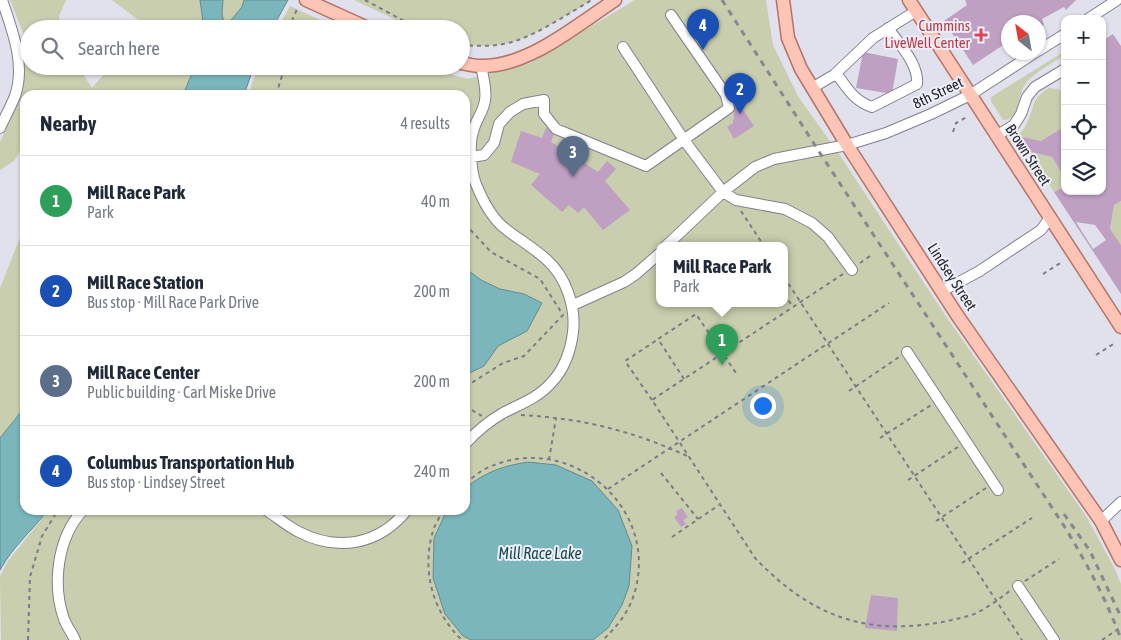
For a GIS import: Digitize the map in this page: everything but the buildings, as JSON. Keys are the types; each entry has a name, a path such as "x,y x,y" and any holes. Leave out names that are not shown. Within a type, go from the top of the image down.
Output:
{"main road":[{"path":"470,65 481,66 510,61 538,50 615,0"},
{"name":"Lindsey Street","path":"783,0 788,38 801,69 846,145 942,291 1101,521 1121,560"},
{"path":"302,3 325,9 350,20"},
{"name":"Brown Street","path":"912,5 1121,328"}],"street":[{"path":"0,128 15,95 19,80 19,64 15,39 2,0"},
{"path":"1094,15 1117,0 1121,6"},
{"path":"812,88 836,73 912,5"},
{"path":"472,157 484,155 494,143 499,124 510,112 523,104 544,100 544,114 556,129 646,166 729,108 726,95 671,15"},
{"path":"836,73 852,96 862,104 872,107 917,84 918,75 888,28"},
{"name":"8th Street","path":"1046,46 1061,37"},
{"path":"623,47 684,140 723,192 736,200 785,209 812,222 828,237 851,270"},
{"name":"8th Street","path":"670,242 723,192 755,166 774,159 846,145 886,133 970,95 1025,60"},
{"path":"470,439 477,431 501,414 534,398 552,383 565,363 572,342 574,324 573,305 564,282 548,261 500,224 484,204 475,182 472,133 485,100 481,66"},
{"path":"996,136 1014,125 1021,114 1027,97 1035,87 1061,71"},
{"path":"942,291 978,272 1041,230 1050,218"},
{"path":"573,305 624,282 656,256"},
{"path":"906,352 996,487"},
{"path":"1101,521 1121,502"},
{"path":"75,640 65,620 59,595 58,569 64,541 80,515"},
{"path":"273,515 298,532 323,542 341,544 360,542 385,532 402,515"},
{"path":"1018,586 1054,640"}],"path":[{"path":"365,0 402,20"},
{"path":"470,46 487,47 512,42 531,34 592,0"},
{"path":"293,20 302,3"},
{"path":"278,90 282,75"},
{"path":"953,132 956,123 967,117"},
{"path":"737,209 741,210 761,242"},
{"path":"470,229 491,252 540,279 563,316 524,356 503,364 470,385"},
{"path":"652,400 870,256"},
{"path":"1043,274 1062,262"},
{"path":"788,284 1022,640"},
{"path":"788,300 793,307"},
{"path":"608,489 889,303"},
{"path":"736,373 696,314 625,361 754,558 796,596 829,616"},
{"path":"658,339 684,379"},
{"path":"1096,355 1115,343"},
{"path":"849,390 906,352"},
{"path":"880,438 938,400"},
{"path":"470,409 490,422"},
{"path":"501,414 556,418 599,424 656,442 689,457"},
{"path":"549,460 556,418"},
{"path":"908,480 966,442"},
{"path":"470,480 483,470 510,460 538,458 566,463 592,475 613,494 628,517 637,544 638,572 632,600 618,625 604,640"},
{"path":"661,473 698,519"},
{"path":"936,521 996,487"},
{"path":"672,537 720,504"},
{"path":"28,640 30,577 42,536 55,515"},
{"path":"440,515 433,530 428,557 430,583 438,608 452,631 462,640"},
{"path":"962,564 1032,518"},
{"path":"944,626 974,614 1059,559"},
{"path":"1102,640 1121,627"}],"green space":[{"path":"10,0 66,0 59,16 60,20 20,20 20,25"},
{"path":"112,0 200,0 203,20 138,20"},
{"path":"223,0 244,0 242,7 231,20 223,20"},
{"path":"354,0 592,0 543,29 512,42 499,45 470,45 470,20 396,20"},
{"path":"635,0 766,0 773,45 798,96 841,157 945,315 1086,516 1115,569 1121,584 1121,640 1,640 0,576 8,561 45,515 470,515 470,90 250,90 255,75 454,75 468,79 530,63"},
{"path":"290,6 320,20 282,20"},
{"path":"1061,53 1061,58 1027,82 1022,91 1016,112 1009,119 1003,120 991,101 991,97"},
{"path":"21,75 84,75 92,88 103,75 191,75 185,90 20,90 20,151 14,161 0,170 0,142 14,112"},
{"path":"1049,88 1061,91 1061,128 1041,141 1017,136 1026,125 1036,99"},
{"path":"1027,151 1052,157 1061,172 1061,188 1054,192"},
{"path":"1121,201 1121,245 1110,229 1114,205"},
{"path":"20,238 20,413 0,438 0,288"}],"water":[{"path":"200,0 223,0 223,20 203,20"},
{"path":"244,0 288,0 277,20 231,20 242,7"},
{"path":"191,75 251,75 246,90 185,90"},
{"path":"470,272 481,280 500,289 524,294 542,303 527,331 498,346 484,366 470,373"},
{"path":"20,413 20,515 44,515 5,561 0,570 0,438"},
{"name":"Mill Race Lake","path":"528,462 556,465 592,481 618,510 632,546 629,586 622,605 608,628 593,640 471,640 463,636 445,614 433,578 434,538 445,515 470,515 470,485 487,474"}],"railway":[{"path":"722,0 1066,529 1096,583 1121,639"},
{"path":"1064,514 1090,551 1121,617"}],"place":[{"name":"Cummins LiveWell Center","path":"981,35"},
{"name":"Columbus Transportation Hub","path":"703,50"},
{"name":"Mill Race Station","path":"740,114"},
{"name":"Mill Race Center","path":"573,177"},
{"name":"Mill Race Park","path":"722,365"}]}
